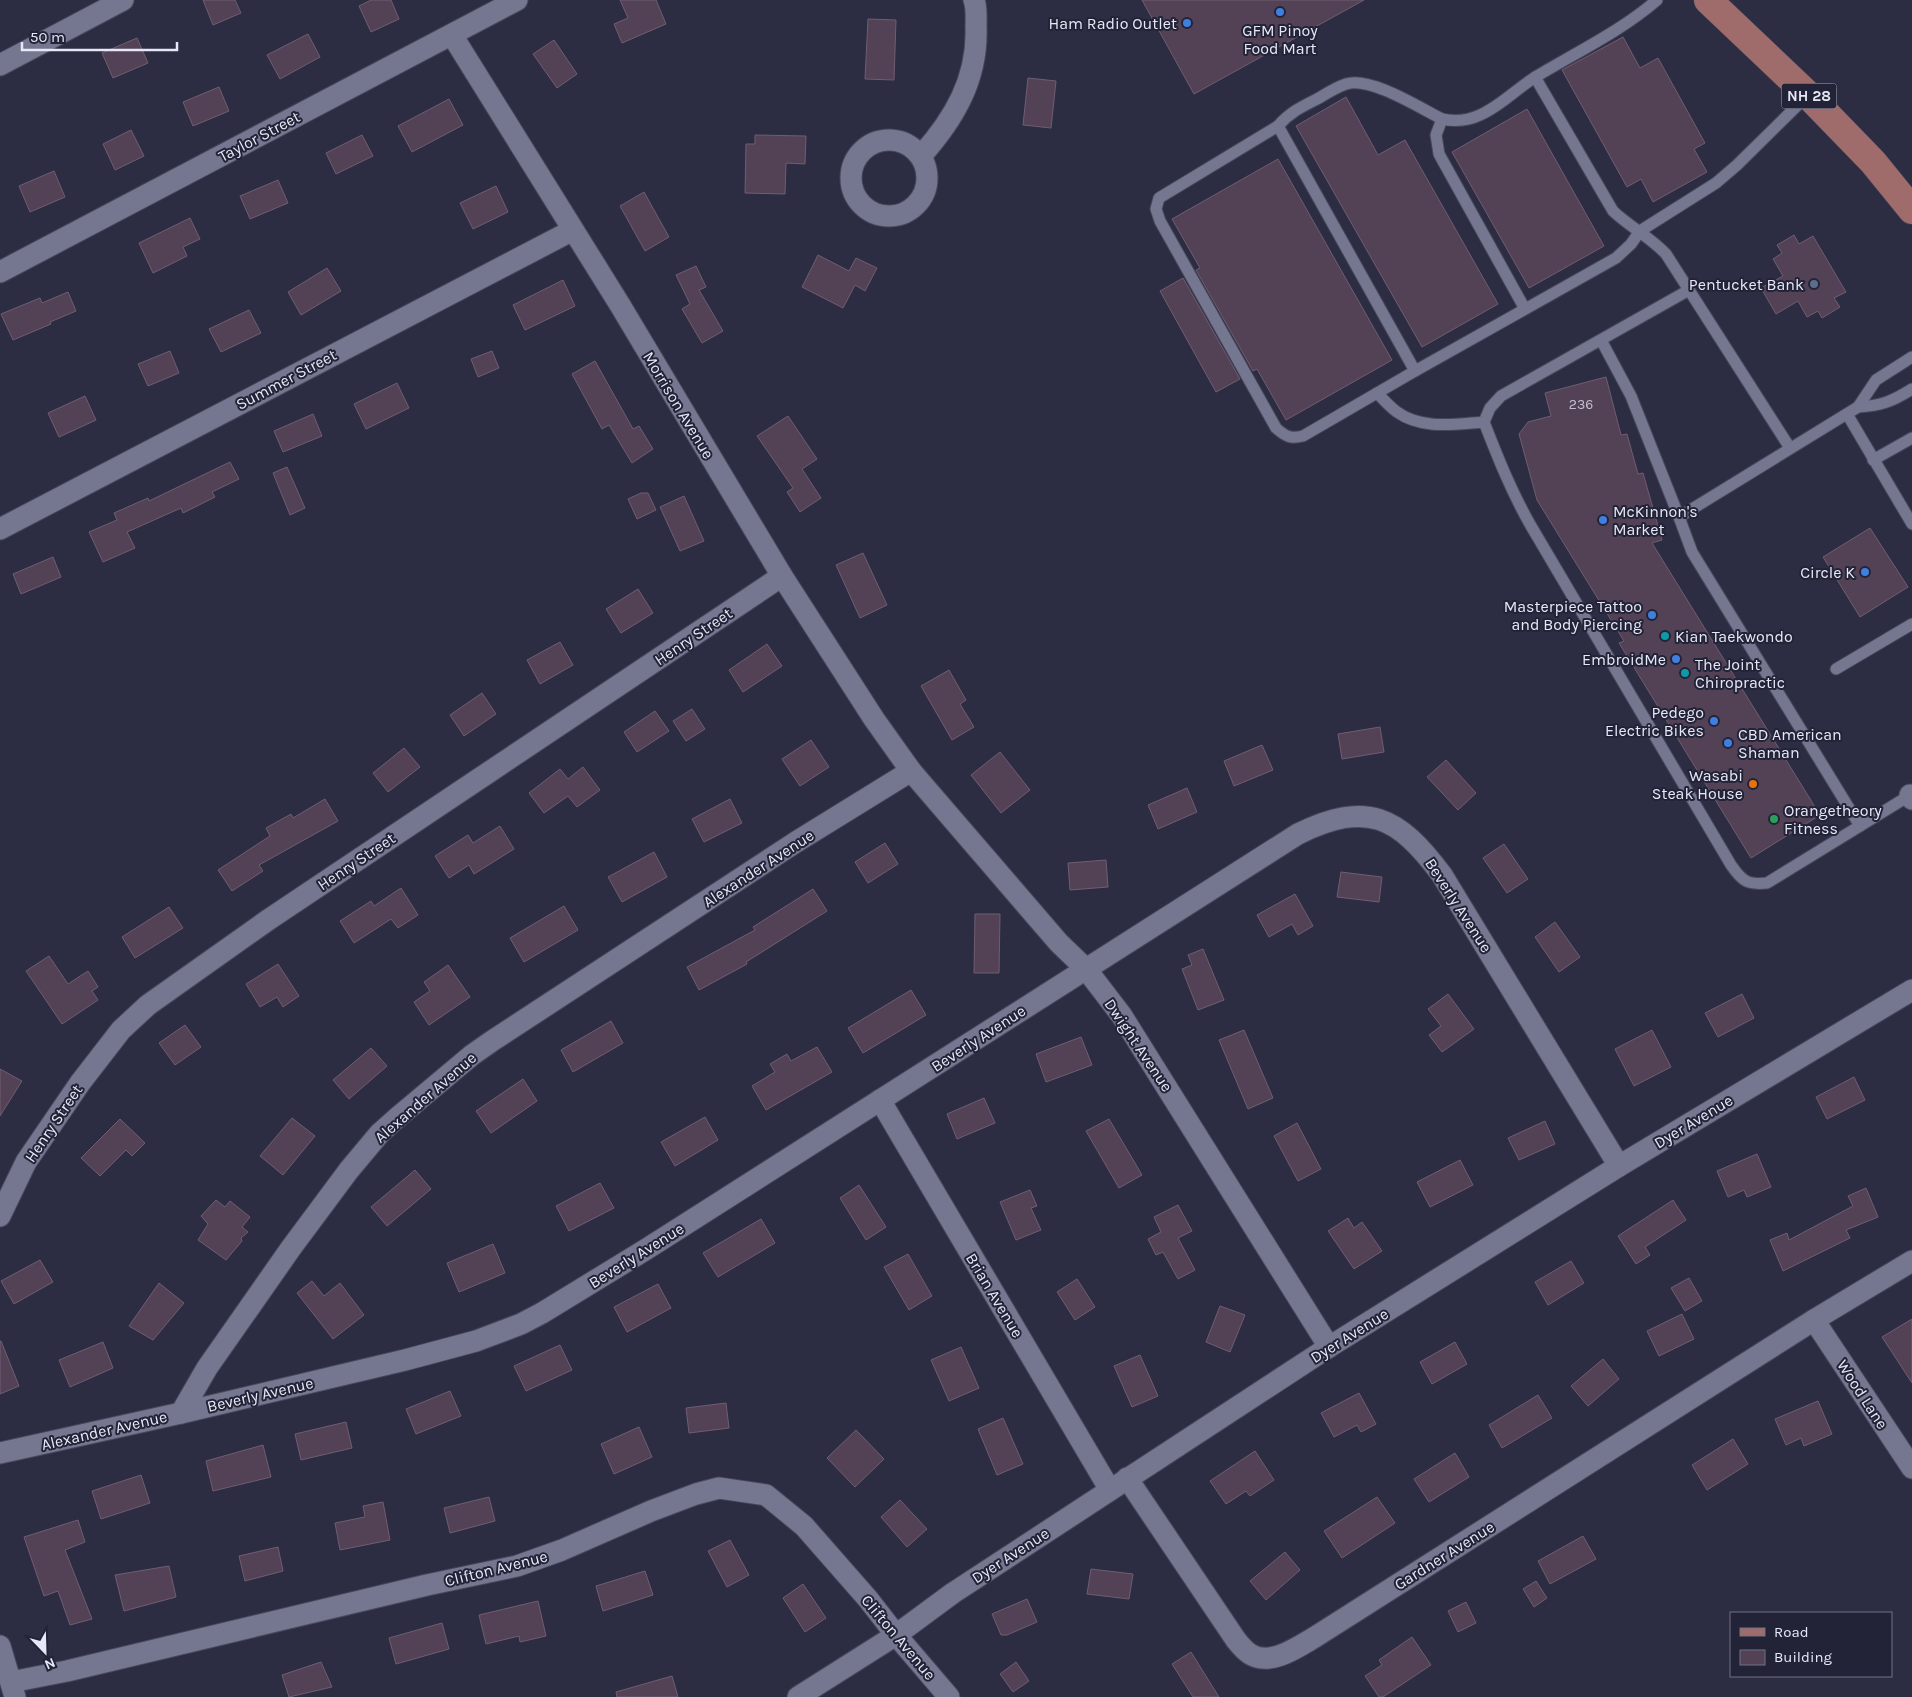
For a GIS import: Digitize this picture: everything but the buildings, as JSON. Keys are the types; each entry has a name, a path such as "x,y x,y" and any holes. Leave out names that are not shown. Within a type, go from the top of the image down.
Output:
{"main road":[{"name":"NH 28","path":"1708,0 1808,95 1873,162 1912,210"}],"street":[{"path":"0,65 123,0"},
{"name":"Taylor Street","path":"0,272 517,0"},
{"path":"921,156 954,115 969,78 977,42 974,0"},
{"name":"Morrison Avenue","path":"452,35 573,230 782,576 874,719 911,771"},
{"name":"Summer Street","path":"0,529 573,230"},
{"name":"Henry Street","path":"0,1216 26,1162 80,1083 122,1030 148,1005 268,920 782,576"},
{"name":"Dwight Avenue","path":"911,771 1059,942 1086,969 1122,1016 1329,1347"},
{"name":"Alexander Avenue","path":"0,1453 181,1412 207,1368 296,1240 349,1170 380,1133 398,1117 472,1055 492,1041 796,842 911,771"},
{"name":"Beverly Avenue","path":"181,1412 414,1358 476,1341 521,1324 646,1250 1298,834 1320,823 1343,817 1367,816 1391,823 1411,837 1442,875 1619,1166"},
{"name":"Dyer Avenue","path":"798,1697 896,1635 953,1593 1329,1347 1619,1166 1912,990"},
{"name":"Brian Avenue","path":"880,1100 1119,1484"},
{"name":"Gardner Avenue","path":"1119,1484 1236,1640 1251,1655 1270,1658 1289,1652 1315,1637 1814,1320 1912,1261"},
{"name":"Wood Lane","path":"1814,1320 1912,1468"},
{"name":"Clifton Avenue","path":"13,1689 77,1669 427,1585 517,1566 562,1550 660,1507 719,1488 766,1495 804,1526 868,1598 896,1635 949,1697"},
{"path":"0,1646 13,1689"}],"lane":[{"path":"1657,0 1624,25 1535,77 1501,103 1480,115 1453,122 1442,119 1380,88 1362,82 1347,83 1288,114 1278,126 1159,198 1156,209 1158,215 1276,428 1284,436 1292,439 1303,436 1616,258 1631,244 1640,231 1716,183 1737,165 1808,95"},
{"path":"1535,77 1613,211 1625,223 1656,243 1666,254 1790,448"},
{"path":"1442,119 1436,135 1439,154 1525,309"},
{"path":"1278,126 1415,371"},
{"path":"1690,290 1501,396 1490,408 1484,422 1515,498 1730,865 1743,880 1754,885 1767,883 1911,796"},
{"path":"1601,340 1631,396 1692,552 1860,826"},
{"path":"1679,517 1858,407 1876,380 1912,357"},
{"path":"1858,407 1874,407 1912,390"},
{"path":"1377,393 1396,412 1413,421 1452,424 1484,422"},
{"path":"1847,414 1912,524"},
{"path":"1873,460 1912,438"},
{"path":"1836,669 1912,624"}],"place":[{"name":"GFM Pinoy Food Mart","path":"1280,12"},
{"name":"Ham Radio Outlet","path":"1187,23"},
{"name":"Pentucket Bank","path":"1814,284"},
{"name":"McKinnon's Market","path":"1603,520"},
{"name":"Circle K","path":"1865,572"},
{"name":"Masterpiece Tattoo and Body Piercing","path":"1652,615"},
{"name":"Kian Taekwondo","path":"1665,636"},
{"name":"EmbroidMe","path":"1676,659"},
{"name":"The Joint Chiropractic","path":"1685,673"},
{"name":"Pedego Electric Bikes","path":"1714,721"},
{"name":"CBD American Shaman","path":"1728,743"},
{"name":"Wasabi Steak House","path":"1753,784"},
{"name":"Orangetheory Fitness","path":"1774,819"}]}
